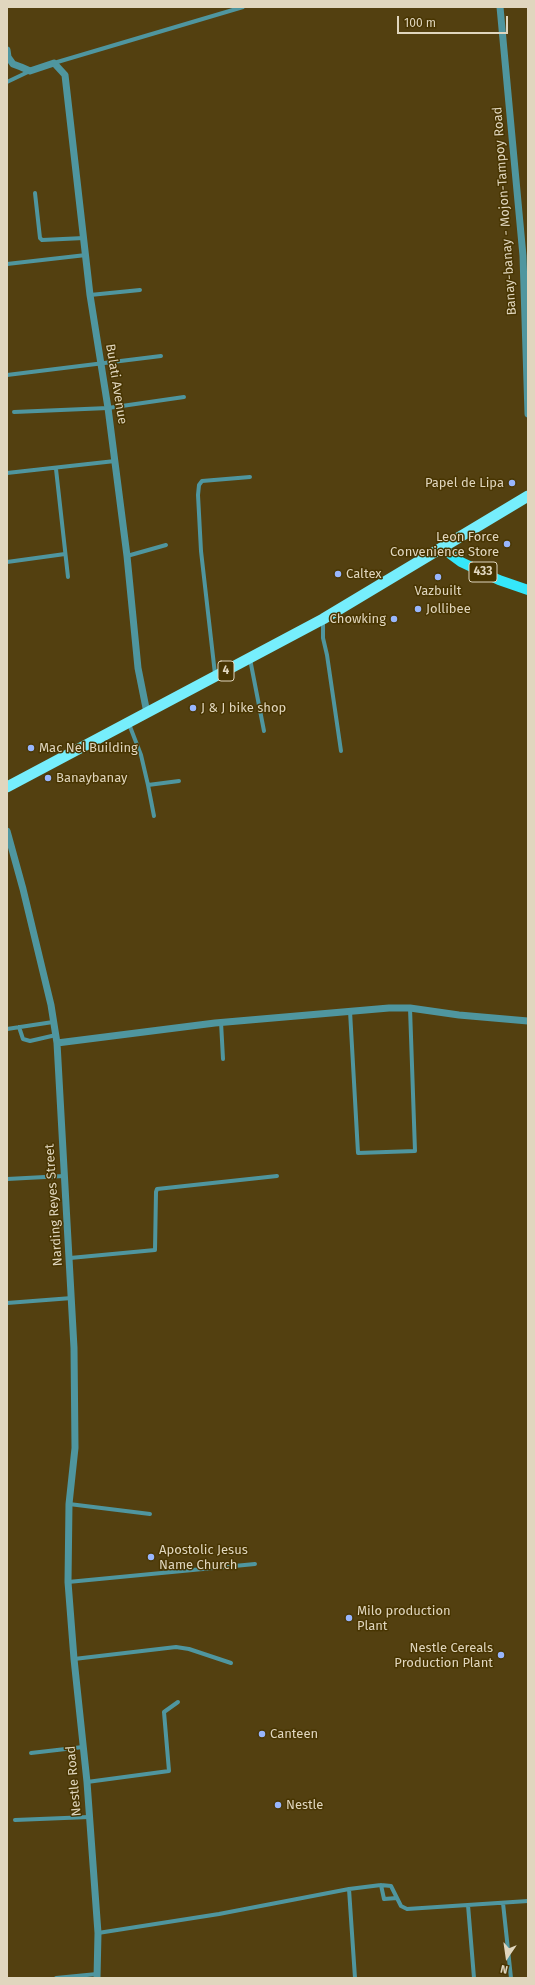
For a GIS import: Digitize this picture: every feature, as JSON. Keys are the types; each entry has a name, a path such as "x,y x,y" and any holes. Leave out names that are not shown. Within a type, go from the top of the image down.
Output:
{"highway":[{"name":"4","path":"7,787 323,618 528,496"}],"main road":[{"name":"433","path":"442,548 461,562 499,580 528,590"}],"street":[{"path":"7,82 30,71 54,63 243,7"},
{"name":"Banay-banay - Mojon-Tampoy Road","path":"500,7 523,256 528,414"},
{"path":"7,50 8,57 13,64 30,71"},
{"name":"Bulati Avenue","path":"54,63 65,75 90,295 115,462 127,556 138,668 147,713"},
{"path":"35,193 40,238 42,240 84,238"},
{"path":"7,264 86,255"},
{"path":"90,295 140,290"},
{"path":"7,375 101,365 161,356"},
{"path":"14,412 108,408 184,397"},
{"path":"7,473 115,462"},
{"path":"56,469 68,577"},
{"path":"216,676 213,664 201,551 198,495 199,485 202,481 250,477"},
{"path":"127,556 166,545"},
{"path":"7,562 65,554"},
{"path":"323,618 323,638 327,654 341,751"},
{"path":"250,658 264,731"},
{"path":"128,722 141,755 154,816"},
{"path":"148,785 179,781"},
{"name":"Narding Reyes Street","path":"7,831 24,889 57,1043 72,1298 75,1448 69,1504 68,1582"},
{"path":"350,1010 358,1153 415,1151 410,1008"},
{"path":"57,1043 221,1022 350,1010 410,1008 459,1015 528,1021"},
{"path":"7,1029 53,1022"},
{"path":"221,1022 223,1059"},
{"path":"19,1027 23,1038 30,1041 56,1035"},
{"path":"7,1179 64,1176"},
{"path":"70,1258 155,1250 156,1192 158,1189 276,1176"},
{"path":"7,1303 72,1298"},
{"path":"69,1504 150,1514"},
{"path":"68,1582 255,1564"},
{"name":"Nestle Road","path":"68,1582 74,1659 90,1817 98,1934 97,1976"},
{"path":"74,1659 176,1647 189,1648 231,1663"},
{"path":"87,1782 169,1771 164,1712 178,1702"},
{"path":"30,1753 83,1747"},
{"path":"15,1820 90,1817"},
{"path":"98,1934 219,1914 348,1889 381,1885 391,1886 401,1906 407,1909 528,1901"},
{"path":"381,1885 383,1898 397,1898"},
{"path":"348,1889 355,1978"},
{"path":"503,1903 511,1978"},
{"path":"468,1905 474,1978"},
{"path":"56,1978 97,1976"}],"place":[{"name":"Papel de Lipa","path":"512,483"},
{"name":"Leon Force Convenience Store","path":"507,544"},
{"name":"Caltex","path":"338,574"},
{"name":"Vazbuilt","path":"438,577"},
{"name":"Jollibee","path":"418,609"},
{"name":"Chowking","path":"394,619"},
{"name":"J & J bike shop","path":"193,708"},
{"name":"Mac Nel Building","path":"31,748"},
{"name":"Banaybanay","path":"48,778"},
{"name":"Apostolic Jesus Name Church","path":"151,1557"},
{"name":"Milo production Plant","path":"349,1618"},
{"name":"Nestle Cereals Production Plant","path":"501,1655"},
{"name":"Canteen","path":"262,1734"},
{"name":"Nestle","path":"278,1805"}]}
